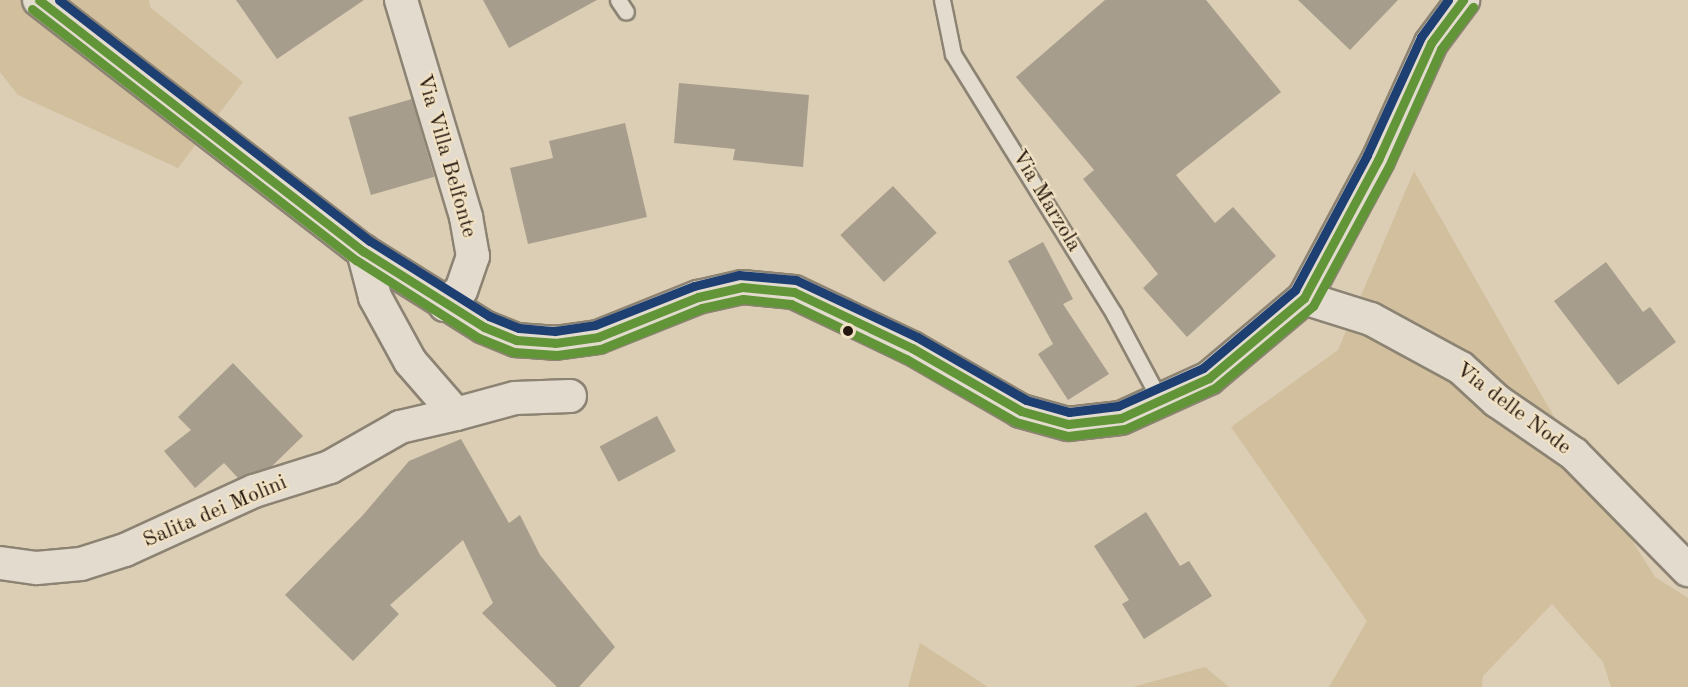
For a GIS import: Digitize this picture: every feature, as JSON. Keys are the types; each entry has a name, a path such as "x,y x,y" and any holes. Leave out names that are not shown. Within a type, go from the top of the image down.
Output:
{"street":[{"path":"39,0 363,251 445,305 516,340 555,343 598,337 698,297 742,287 794,292 912,348 1021,411 1068,424 1121,418 1209,378 1304,298 1378,160 1431,44 1463,0"},
{"name":"Via Villa Belfonte","path":"401,0 466,218 473,256 461,290 445,305"},
{"path":"363,251 375,297 411,360 456,414"},
{"name":"Via delle Node","path":"1304,298 1371,319 1461,368 1497,401 1574,454 1688,570"},
{"name":"Salita dei Molini","path":"0,563 37,568 81,564 125,550 254,491 330,467 400,427 515,398 570,396"}],"lane":[{"name":"Via Marzola","path":"942,0 953,54 1108,304 1160,400"}],"shaded area":[{"path":"0,0 149,0 150,7 243,82 178,168 18,95 0,72"},
{"path":"1414,171 1547,405 1655,577 1688,598 1688,687 1611,687 1603,662 1552,604 1483,676 1482,687 1329,687 1367,621 1231,427 1338,350"},
{"path":"920,643 988,687 908,687"},
{"path":"1205,667 1229,687 1133,687"}],"building":[{"path":"236,0 364,0 277,59"},
{"path":"483,0 597,0 509,48"},
{"path":"1105,0 1206,0 1281,92 1176,175 1215,223 1233,207 1276,256 1187,337 1143,288 1158,274 1083,179 1094,170 1016,77"},
{"path":"1298,0 1398,0 1350,50"},
{"path":"679,83 809,95 803,167 733,160 735,149 674,143"},
{"path":"412,99 434,177 371,195 349,117"},
{"path":"625,123 647,217 528,244 510,168 553,158 549,141"},
{"path":"893,186 937,233 884,282 840,235"},
{"path":"1043,242 1073,299 1063,304 1109,374 1068,400 1038,354 1053,344 1008,261"},
{"path":"1606,262 1643,312 1650,307 1676,342 1618,385 1554,301"},
{"path":"233,363 303,436 271,467 238,478 224,463 195,488 164,451 191,430 178,417"},
{"path":"657,416 676,451 618,482 600,447"},
{"path":"461,439 509,523 520,515 540,555 615,647 579,687 557,687 482,613 493,603 463,540 390,605 399,614 353,661 285,595 363,515 409,461"},
{"path":"1146,512 1180,566 1189,561 1212,596 1144,639 1122,604 1129,600 1094,546"}],"transit line":[{"path":"39,0 363,251 484,327 516,340 555,343 598,337 698,297 742,287 794,292 912,348 1021,411 1068,424 1121,418 1209,378 1304,298 1378,160 1431,43 1463,0"},
{"path":"59,0 370,241 489,316 519,328 555,331 595,325 694,286 739,275 796,280 917,337 1026,400 1069,412 1118,406 1203,368 1295,290 1367,155 1421,37 1448,0"},
{"path":"32,9 356,260 479,338 514,352 557,355 601,349 702,308 743,299 791,304 906,359 1016,422 1068,436 1125,429 1215,388 1313,306 1389,166 1441,49 1473,7"}]}
